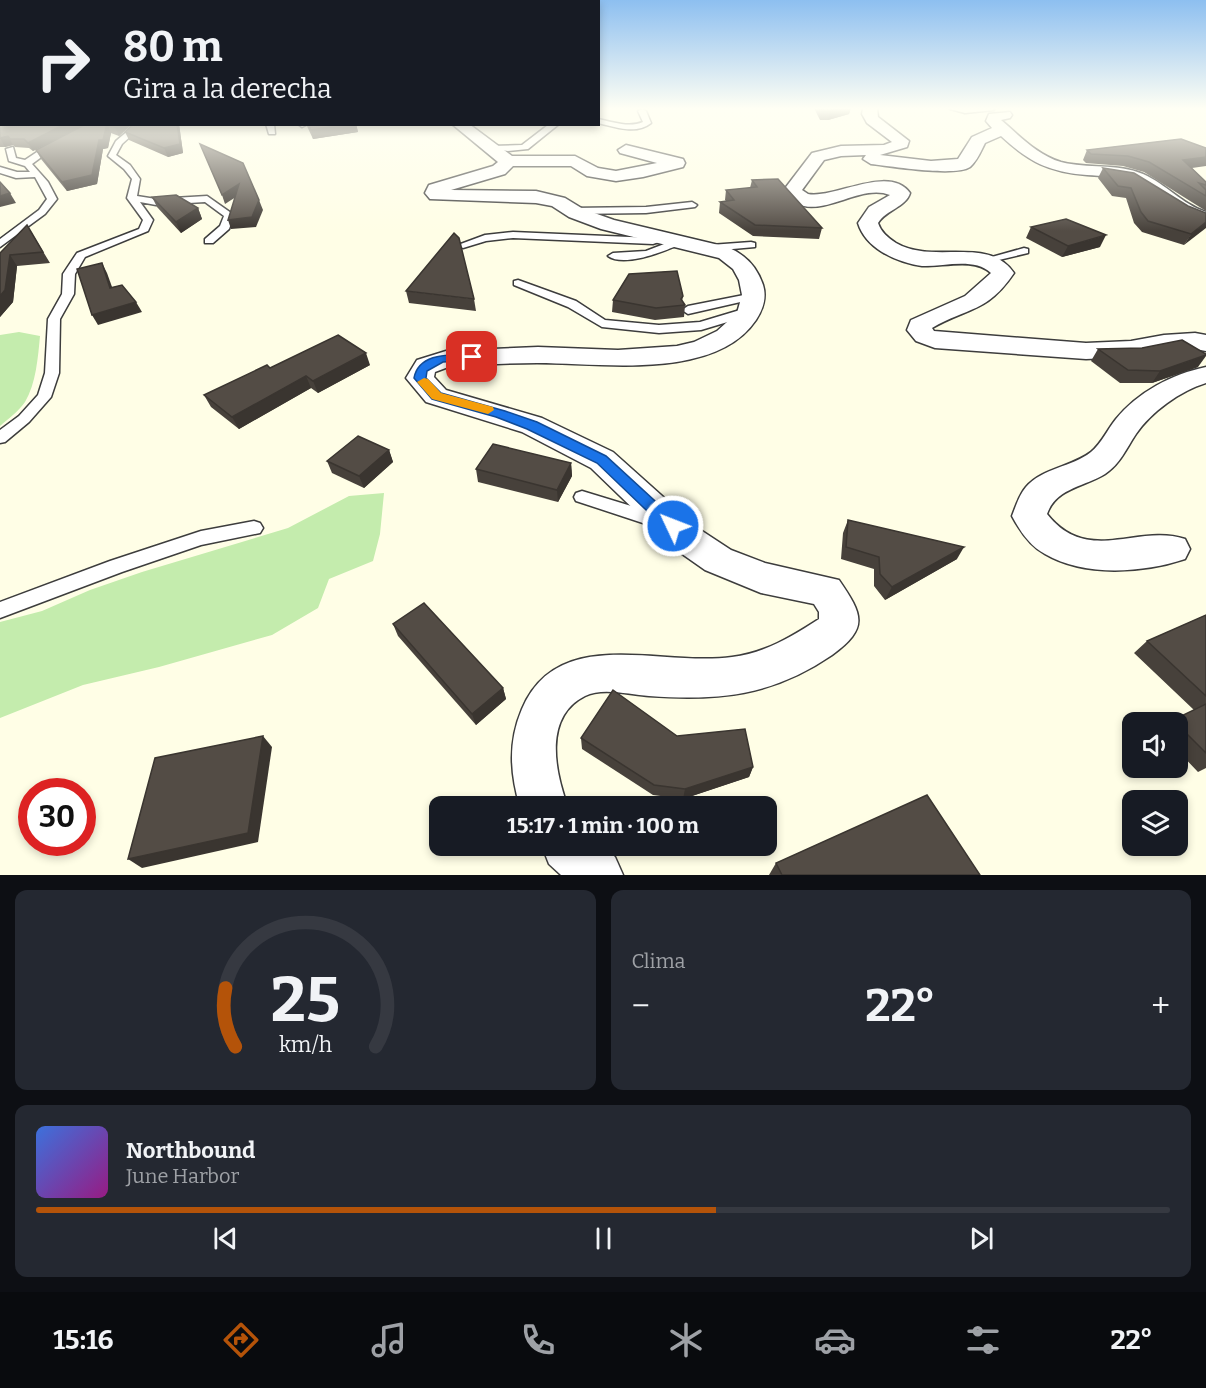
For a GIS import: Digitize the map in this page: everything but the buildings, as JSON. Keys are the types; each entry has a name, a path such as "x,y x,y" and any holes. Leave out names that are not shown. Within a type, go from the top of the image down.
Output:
{"street":[{"path":"492,150 506,165 499,170 435,189 434,193 461,197 512,195 536,197 558,202 572,211 608,225 728,254 741,264 753,287 752,304 742,323 726,337 686,352 650,357 536,355 451,358 433,362 422,370 420,378 436,396 500,414 532,426 602,460 701,550 736,569 762,578 826,591 838,610 838,628 791,660 763,670 703,679 596,674 567,684 546,704 534,730 532,752 534,776 540,796"},
{"path":"499,155 575,161 593,172 616,176 677,163 626,150"},
{"path":"886,150 841,151 818,156 793,188 797,196 808,200 827,200 872,186 894,188 901,193 900,197 876,212 868,223 873,234 883,244 902,255 917,258 986,260 1002,270 1003,273 998,280 970,303 926,321 919,328 921,333 936,340 1077,351 1131,349 1164,343 1195,341 1206,344"},
{"path":"814,160 884,159 931,166 963,164 974,150"},
{"path":"1032,150 1043,160 1057,165 1137,178 1175,206 1194,216 1206,218"},
{"path":"1172,549 1106,557 1061,548 1042,534 1029,516 1037,496 1062,479 1100,462 1118,442 1123,430 1147,407 1177,386 1206,375"},
{"path":"577,856 597,875"}],"lane":[{"path":"0,244 42,212 52,199 44,182 28,165 12,159 10,150"},
{"path":"28,165 29,161 46,150"},
{"path":"0,438 24,419 44,397 52,373 54,319 68,294 69,274 81,255 143,231 148,220 132,198 136,179 127,167 112,156 116,150"},
{"path":"499,155 515,150"},
{"path":"0,170 16,175 36,174"},
{"path":"132,198 156,202 207,199 229,215 225,227 209,241"},
{"path":"572,211 646,210 692,205"},
{"path":"463,245 486,238 513,235 671,240"},
{"path":"613,256 648,254 671,240"},
{"path":"710,248 751,245"},
{"path":"986,260 1006,258 1024,251"},
{"path":"518,283 572,304 602,323 659,329 701,326 752,304"},
{"path":"688,310 752,304"},
{"path":"582,497 673,526"},
{"path":"0,610 116,566 201,538 254,528"}],"green space":[{"path":"19,332 40,336 36,370 25,402 0,426 0,335"},
{"path":"384,493 380,534 373,561 329,579 318,608 272,635 159,667 83,685 0,718 0,622 42,611 90,590 142,572 288,528 349,496"}],"slow traffic":[{"path":"424,382 436,396 488,410"}],"route":[{"path":"472,357 442,359 433,362 422,370 420,378 436,396 500,414 532,426 602,460 673,526"}]}
